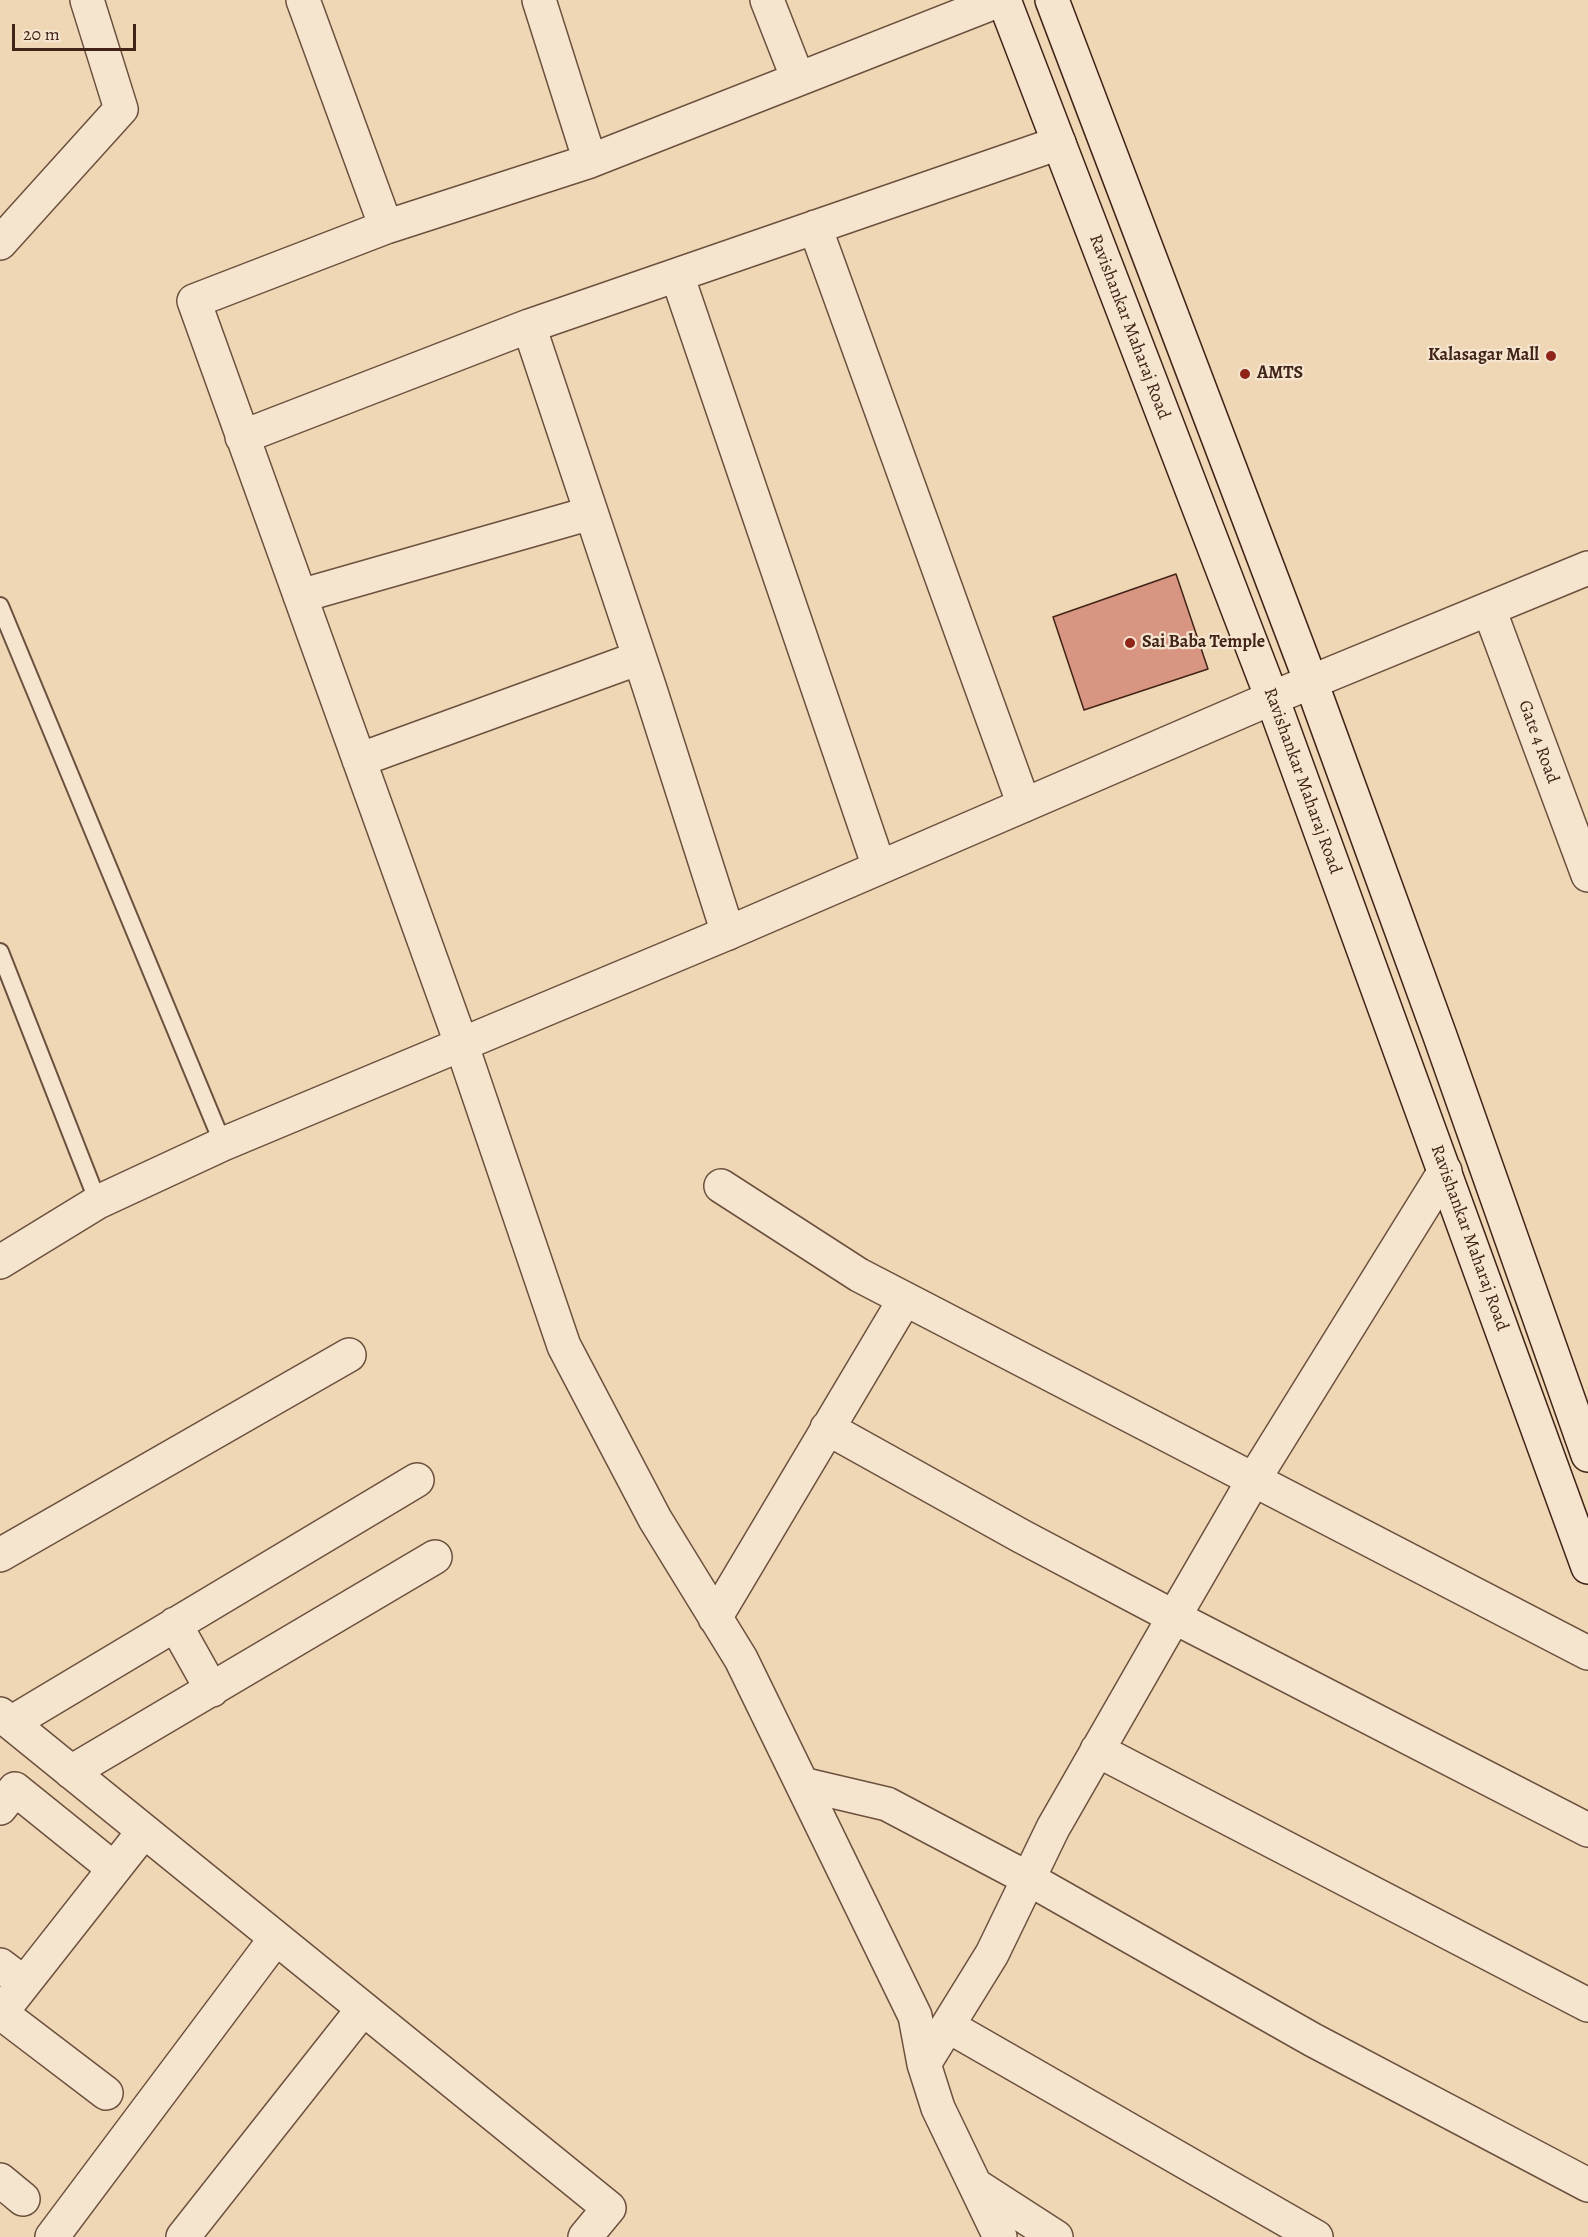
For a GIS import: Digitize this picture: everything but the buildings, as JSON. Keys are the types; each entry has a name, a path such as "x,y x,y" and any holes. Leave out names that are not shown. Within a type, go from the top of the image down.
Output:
{"street":[{"path":"0,243 121,109 87,0"},
{"path":"303,0 386,227"},
{"path":"539,0 590,161"},
{"path":"767,0 798,79"},
{"path":"1000,2237 938,2108 924,2064 915,2016 741,1659 654,1519 564,1346 461,1043 194,301 386,227 590,161 1002,0"},
{"name":"Ravishankar Maharaj Road","path":"1002,0 1272,698 1588,1567"},
{"path":"1052,0 1311,682 1440,1036 1588,1455"},
{"path":"242,437 529,326 1059,143"},
{"path":"815,227 1024,805"},
{"path":"677,275 879,867"},
{"path":"529,326 728,933"},
{"path":"300,596 591,513"},
{"path":"0,1262 98,1202 223,1144 728,933 1272,698 1588,568"},
{"name":"Gate 4 Road","path":"1489,609 1588,874"},
{"path":"359,760 639,658"},
{"path":"924,2064 992,1954 1053,1828 1254,1479 1444,1171"},
{"path":"721,1186 859,1275 1588,1653"},
{"path":"715,1618 905,1299"},
{"path":"0,1555 349,1355"},
{"path":"827,1428 1021,1536 1174,1617 1588,1830"},
{"path":"417,1480 176,1624 6,1719 609,2208 585,2237"},
{"path":"71,1772 435,1557"},
{"path":"176,1624 212,1690"},
{"path":"1097,1750 1588,2005"},
{"path":"802,1784 887,1804 1029,1879 1313,2040 1588,2185"},
{"path":"0,1808 15,1789 113,1868"},
{"path":"106,2093 1,2013 12,1974 113,1868 144,1830"},
{"path":"52,2237 276,1938"},
{"path":"183,2237 363,2009"},
{"path":"948,2026 1316,2237"},
{"path":"977,2186 1056,2237"}],"lane":[{"path":"0,606 223,1144"},
{"path":"0,952 98,1202"}],"place":[{"name":"Kalasagar Mall","path":"1551,356"},
{"name":"AMTS","path":"1245,374"},
{"name":"Sai Baba Temple","path":"1130,643"}]}
